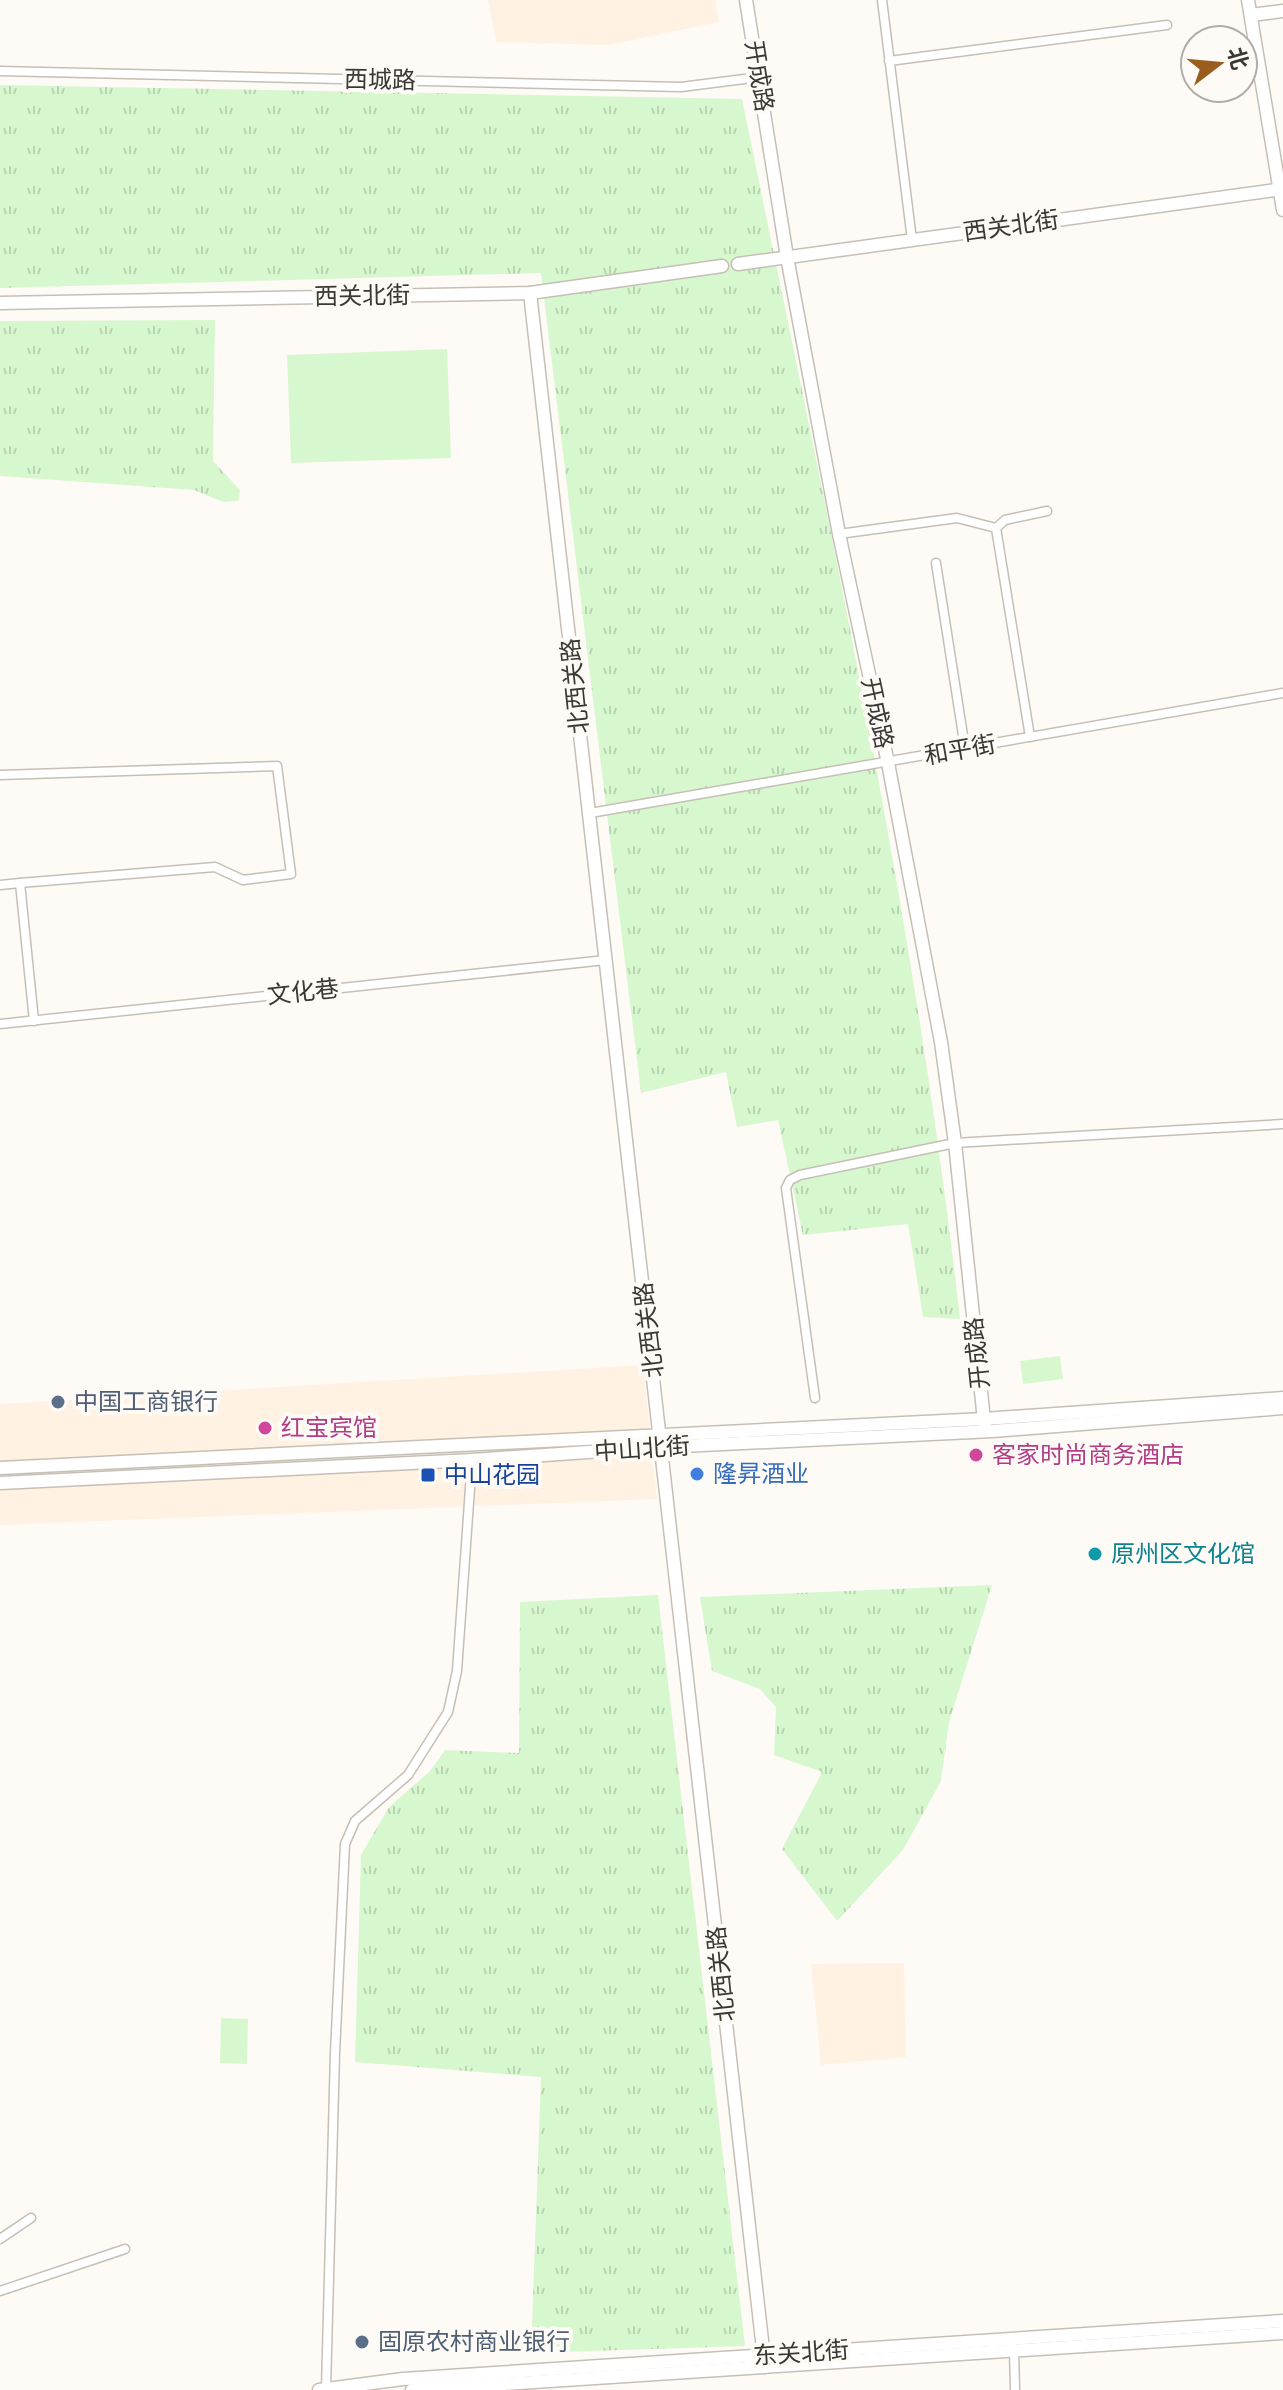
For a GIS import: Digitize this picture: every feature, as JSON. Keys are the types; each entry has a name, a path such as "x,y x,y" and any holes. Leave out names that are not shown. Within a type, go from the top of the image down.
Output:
{"street":[{"name":"开成路","path":"746,0 787,257 941,1042 955,1143 984,1424"},
{"path":"882,0 912,240"},
{"path":"1248,0 1283,210"},
{"path":"1251,15 1283,11"},
{"path":"889,61 1167,25"},
{"name":"西城路","path":"0,71 681,87 760,77"},
{"name":"西关北街","path":"738,264 1281,189"},
{"name":"西关北街","path":"0,303 530,293 722,266"},
{"name":"北西关路","path":"530,293 765,2361"},
{"path":"996,528 1005,520 1047,511"},
{"path":"839,534 957,518 996,528"},
{"path":"996,528 1030,737"},
{"path":"936,563 965,748"},
{"name":"和平街","path":"590,813 1283,693"},
{"path":"0,775 277,766 291,874 243,880 215,867 0,885"},
{"path":"20,883 34,1021"},
{"name":"文化巷","path":"0,1024 606,960"},
{"path":"815,1398 786,1188 790,1180 800,1175 955,1143 1283,1124"},
{"name":"中山北街","path":"984,1424 1283,1398"},
{"name":"中山北街","path":"0,1468 660,1442 1283,1408"},
{"name":"中山北街","path":"0,1483 472,1460 660,1442"},
{"path":"326,2389 335,2053 345,1844 355,1821 408,1775 448,1712 457,1671 472,1460"},
{"path":"0,2239 31,2218"},
{"path":"0,2291 125,2249"},
{"name":"东关北街","path":"412,2390 1283,2321"},
{"name":"东关北街","path":"1014,2344 1283,2333"},
{"path":"1014,2344 1015,2390"},
{"name":"东关北街","path":"319,2390 403,2379 765,2361"}],"shaded area":[{"path":"488,0 715,0 719,22 609,45 496,42"},
{"path":"643,1365 657,1499 0,1525 0,1404"},
{"path":"904,1963 906,2057 821,2065 811,1964"}],"green space":[{"path":"0,85 742,99 893,859 941,1165 960,1319 923,1317 908,1224 803,1235 778,1120 737,1127 726,1072 641,1093 541,273 0,288"},
{"path":"215,320 213,461 240,490 238,501 223,502 194,490 0,476 0,321"},
{"path":"447,349 451,458 291,463 287,355"},
{"path":"1060,1356 1063,1379 1023,1384 1020,1361"},
{"path":"992,1585 949,1722 941,1781 903,1850 837,1921 782,1849 822,1772 774,1755 776,1707 760,1689 712,1671 700,1597"},
{"path":"658,1595 745,2346 531,2353 541,2077 355,2062 361,1855 389,1807 430,1771 445,1750 519,1753 520,1602"},
{"path":"221,2018 248,2019 247,2064 220,2063"}],"place":[{"name":"中国工商银行","path":"58,1402"},
{"name":"红宝宾馆","path":"265,1428"},
{"name":"客家时尚商务酒店","path":"976,1455"},
{"name":"隆昇酒业","path":"697,1474"},
{"name":"中山花园","path":"428,1475"},
{"name":"原州区文化馆","path":"1095,1554"},
{"name":"固原农村商业银行","path":"362,2342"}]}
